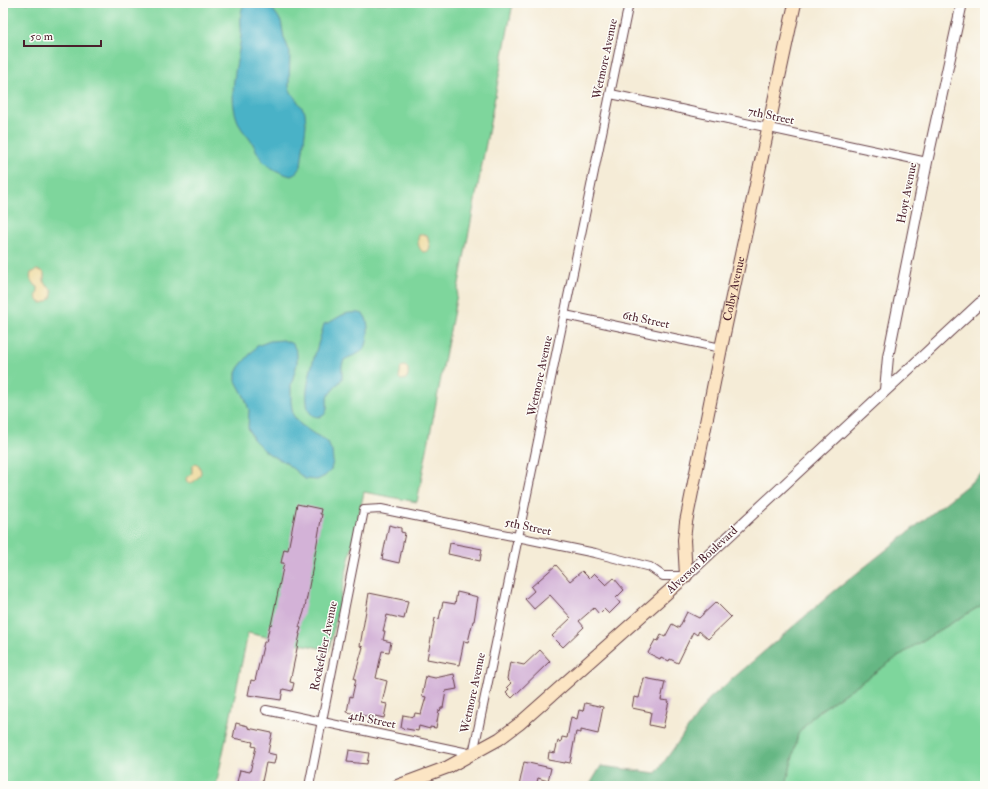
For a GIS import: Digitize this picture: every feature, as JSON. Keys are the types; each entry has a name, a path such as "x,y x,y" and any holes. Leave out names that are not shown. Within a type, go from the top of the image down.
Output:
{"main road":[{"name":"Colby Avenue","path":"686,576 684,540 686,522 721,348 795,3"},
{"name":"Alverson Boulevard","path":"397,786 448,767 499,739 520,724 686,576"}],"street":[{"name":"Wetmore Avenue","path":"473,754 566,314 629,3"},
{"name":"Hoyt Avenue","path":"885,390 888,357 927,162 962,3"},
{"name":"7th Street","path":"610,94 927,162"},
{"name":"Alverson Boulevard","path":"686,576 885,390 985,300"},
{"name":"6th Street","path":"566,314 721,348"},
{"name":"5th Street","path":"364,510 381,509 596,553 650,567 663,576 686,576"},
{"name":"Rockefeller Avenue","path":"308,786 364,510"},
{"name":"4th Street","path":"266,710 473,754"}],"green space":[{"path":"3,3 513,3 417,502 364,492 329,650 248,633 216,786 3,786"},
{"path":"985,468 985,603 912,647 815,714 798,734 786,786 589,786 601,766 656,773 709,699 832,593 984,472"},
{"path":"985,603 985,786 786,786 798,734 815,714 912,647"}],"sand":[{"path":"419,235 427,235 430,247 428,251 423,252 418,242"},
{"path":"37,270 44,273 44,283 52,290 52,295 47,302 42,303 37,300 38,287 30,278 31,273"},
{"path":"405,366 408,369 408,375 406,379 401,380 399,378 401,367"},
{"path":"194,464 199,465 201,472 196,480 189,483 187,482 186,478 192,473"}],"water":[{"path":"245,3 262,3 274,11 281,21 284,38 290,52 289,87 305,112 306,125 301,166 295,174 291,176 275,170 264,162 240,126 235,113 233,102 234,80 241,36 241,14"},
{"path":"349,313 361,313 366,318 368,332 366,346 360,353 344,360 342,366 342,379 327,397 325,414 319,417 315,416 308,410 307,394 310,374 324,324"},
{"path":"283,340 293,344 297,353 297,364 291,385 293,415 300,424 326,440 332,451 333,461 331,470 325,476 317,480 305,479 285,462 272,456 264,450 253,439 248,428 249,410 245,398 236,381 236,373 239,367 257,346 270,341"}],"building":[{"path":"297,504 321,509 320,514 322,514 304,612 299,627 301,628 290,682 294,683 292,691 283,689 281,700 248,695 251,680 255,681 264,642 266,642 270,624 271,625 284,563 281,563 284,549 288,550"},
{"path":"389,525 401,528 401,532 405,533 399,563 382,559"},
{"path":"450,543 482,549 480,561 448,554"},
{"path":"556,565 570,581 582,571 589,578 594,573 606,585 614,578 624,590 616,598 620,603 609,614 604,609 599,614 594,608 579,621 584,627 563,647 552,636 571,618 550,595 534,609 525,599 534,591 531,587"},
{"path":"457,592 478,597 474,621 468,642 464,641 459,665 427,659 435,618 439,619 443,602 455,604"},
{"path":"369,593 408,601 404,619 387,615 383,631 385,631 383,640 391,642 389,652 382,651 376,678 387,681 382,703 387,704 384,718 375,716 375,718 347,712 350,696 352,697 356,679 354,679 363,647 360,646"},
{"path":"716,602 731,617 708,639 699,631 697,635 693,632 678,663 661,657 660,659 648,653 655,640 658,641 661,635 665,637 672,624 679,628 687,612 699,618"},
{"path":"540,650 550,661 512,698 506,692 509,689 507,687 511,683 507,679 510,662 524,665"},
{"path":"454,674 457,689 446,691 443,708 441,708 440,711 439,710 436,728 430,727 430,729 419,726 418,731 401,728 403,715 414,717 415,713 421,714 426,697 422,696 426,676 435,678"},
{"path":"644,678 665,682 661,700 669,701 663,728 649,725 651,712 632,708 634,697 639,698"},
{"path":"585,703 603,707 598,734 581,730 581,733 576,732 570,763 548,760 549,752 555,753 558,741 561,742 562,737 567,738 571,717 577,719 579,710 583,711"},
{"path":"236,723 248,726 248,728 272,733 268,753 276,755 274,764 266,763 261,786 236,786 240,770 250,772 256,747 252,746 253,742 233,738"},
{"path":"349,750 369,753 367,764 347,762"},
{"path":"524,762 551,768 548,781 538,778 536,786 519,786"}]}
